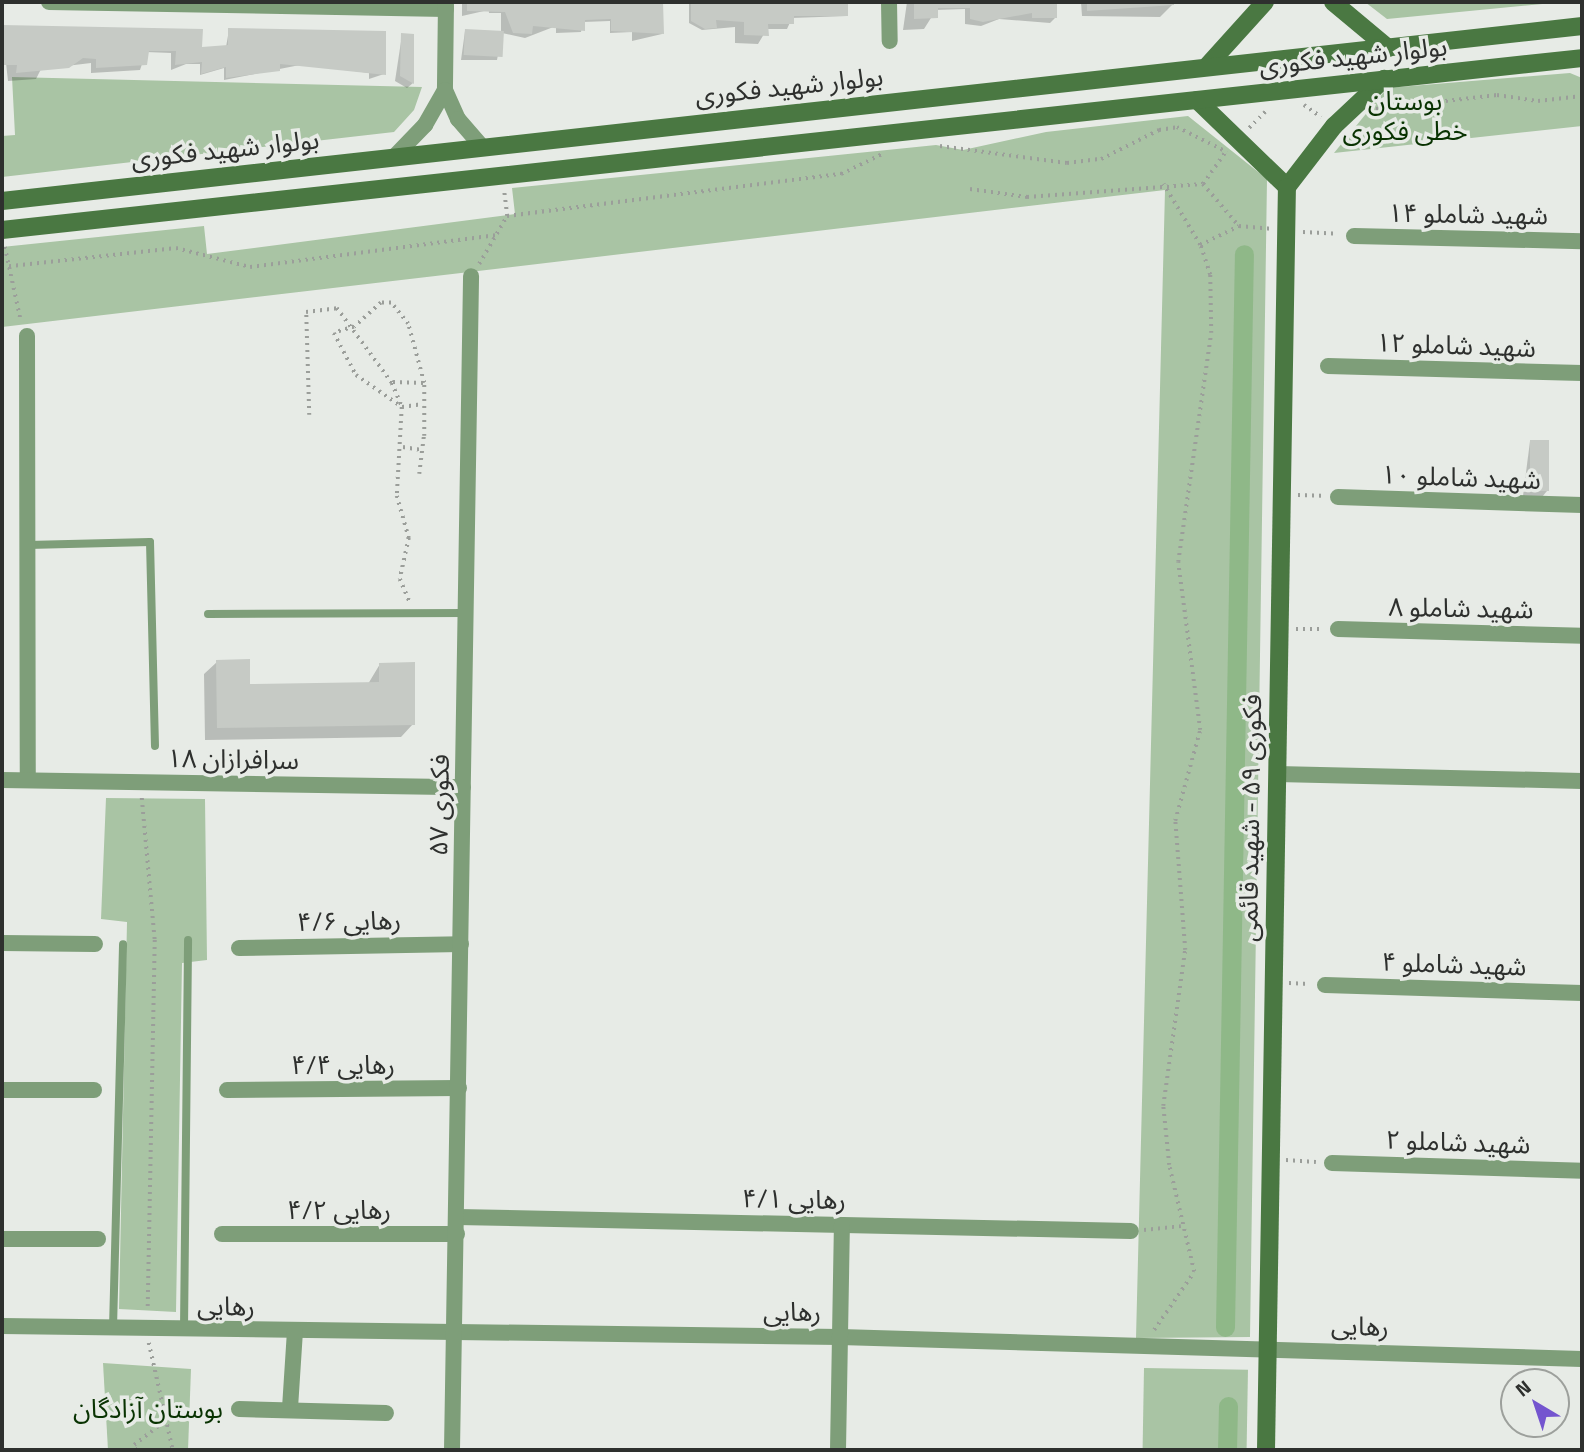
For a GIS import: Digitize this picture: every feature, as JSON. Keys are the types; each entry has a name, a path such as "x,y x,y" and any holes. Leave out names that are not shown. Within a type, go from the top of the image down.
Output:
{"main road":[{"path":"1208,65 1265,2"},
{"path":"1333,2 1388,48"},
{"name":"بولوار شهید فکوری","path":"2,201 1208,65 1582,26"},
{"name":"بولوار شهید فکوری","path":"3,237 503,176 1582,58"},
{"path":"1196,100 1239,138 1287,187 1334,126 1384,79"},
{"name":"فکوری ۵۹ - شهید قائمی","path":"1266,1450 1287,187"}],"street":[{"path":"49,2 446,5 445,90 458,119 482,147"},
{"path":"889,2 890,41"},
{"path":"394,157 425,125 445,90"},
{"name":"شهید شاملو ۱۴","path":"1354,236 1582,241"},
{"name":"فکوری ۵۷","path":"452,1450 471,276"},
{"path":"27,336 28,780"},
{"name":"شهید شاملو ۱۲","path":"1328,366 1582,373"},
{"name":"شهید شاملو ۱۰","path":"1338,497 1582,505"},
{"name":"شهید شاملو ۸","path":"1338,629 1582,636"},
{"path":"1277,774 1582,781"},
{"name":"سرافرازان ۱۸","path":"2,780 463,787"},
{"path":"2,943 95,944"},
{"name":"رهایی ۴/۶","path":"239,948 461,944"},
{"name":"شهید شاملو ۴","path":"1325,985 1582,993"},
{"name":"رهایی ۴/۴","path":"227,1090 459,1088"},
{"path":"2,1090 94,1090"},
{"name":"شهید شاملو ۲","path":"1332,1163 1582,1171"},
{"name":"رهایی ۴/۱","path":"457,1217 1131,1231"},
{"path":"838,1450 842,1225"},
{"name":"رهایی ۴/۲","path":"222,1234 457,1234"},
{"path":"2,1239 98,1239"},
{"name":"رهایی","path":"2,1326 840,1337 1268,1347 1582,1359"},
{"path":"290,1408 295,1331"},
{"path":"239,1409 290,1408 386,1413"}],"lane":[{"path":"27,545 150,542 155,746"},
{"path":"208,614 466,613"},
{"path":"184,1329 188,940"},
{"path":"113,1328 123,944"}],"path":[{"path":"1364,117 1374,109 1497,95 1538,101 1582,96"},
{"path":"1291,107 1305,105 1334,126"},
{"path":"1203,184 1225,153 1265,111 1278,109"},
{"path":"926,147 1067,163 1101,159 1159,130 1178,127 1225,153"},
{"path":"507,216 841,174 899,150"},
{"path":"471,276 507,216 503,176"},
{"path":"1147,1344 1194,1272 1181,1226 1163,1106 1185,950 1175,821 1200,730 1178,562 1211,333 1210,275 1200,245 1163,184"},
{"path":"970,189 1040,197 1163,184 1203,184 1239,226"},
{"path":"1200,245 1239,226 1354,236"},
{"path":"2,267 176,248 250,267 495,235"},
{"path":"3,237 27,336"},
{"path":"419,474 422,450 424,383 417,344 391,303 381,303 354,327 334,333 356,375 402,407 423,404"},
{"path":"309,415 306,312 337,308 354,327 392,383 402,407 403,447 397,496 409,555 401,562 400,579 415,614"},
{"path":"392,383 424,383"},
{"path":"403,447 422,450"},
{"path":"1282,494 1338,497"},
{"path":"1280,628 1338,629"},
{"path":"140,782 155,940 147,1329 173,1450"},
{"path":"1274,982 1325,985"},
{"path":"1271,1160 1332,1163"},
{"path":"1131,1231 1181,1226"},
{"path":"135,1450 134,1444 165,1421"}],"green space":[{"path":"1365,2 1563,2 1387,19"},
{"name":"بوستان خطی فکوری","path":"1570,73 1582,78 1582,126 1334,153 1387,88"},
{"path":"12,77 422,87 414,110 394,132 2,177 2,136 15,135"},
{"path":"1188,116 1267,179 1250,1337 1136,1338 1165,190 2,327 2,247 204,226 207,254 515,214 512,188 936,145 963,150 1046,132"},
{"path":"106,798 205,799 207,960 182,963 176,1312 119,1309 127,922 101,919"},
{"name":"بوستان آزادگان","path":"103,1363 191,1369 188,1450 108,1450"},
{"path":"1144,1368 1248,1370 1247,1450 1143,1450"}],"building":[{"path":"467,2 663,2 664,34 611,31 611,19 585,20 585,31 533,26 532,34 513,33 505,12 467,11"},
{"path":"691,2 848,2 848,16 794,16 794,24 768,24 769,36 744,35 744,22 716,20 717,28 705,29 691,21"},
{"path":"914,2 1057,2 1057,18 1032,18 1032,13 983,22 970,19 970,8 938,8 938,18 914,19"},
{"path":"1087,2 1174,2 1174,5 1087,11"},
{"path":"2,25 203,29 202,47 228,45 228,28 386,31 386,75 280,64 280,71 226,78 226,67 201,74 202,62 175,65 176,51 149,51 147,65 96,68 96,59 83,58 69,68 16,73 17,65 2,65"},
{"path":"465,29 504,31 503,57 464,55"},
{"path":"401,33 414,34 414,84 400,76"},
{"path":"1530,440 1549,440 1549,491 1530,491"},
{"path":"250,659 250,684 379,682 379,663 415,662 415,725 217,728 216,660"}],"waterway":[{"path":"1225,1327 1244,254"},
{"path":"1227,1450 1228,1406"}]}
